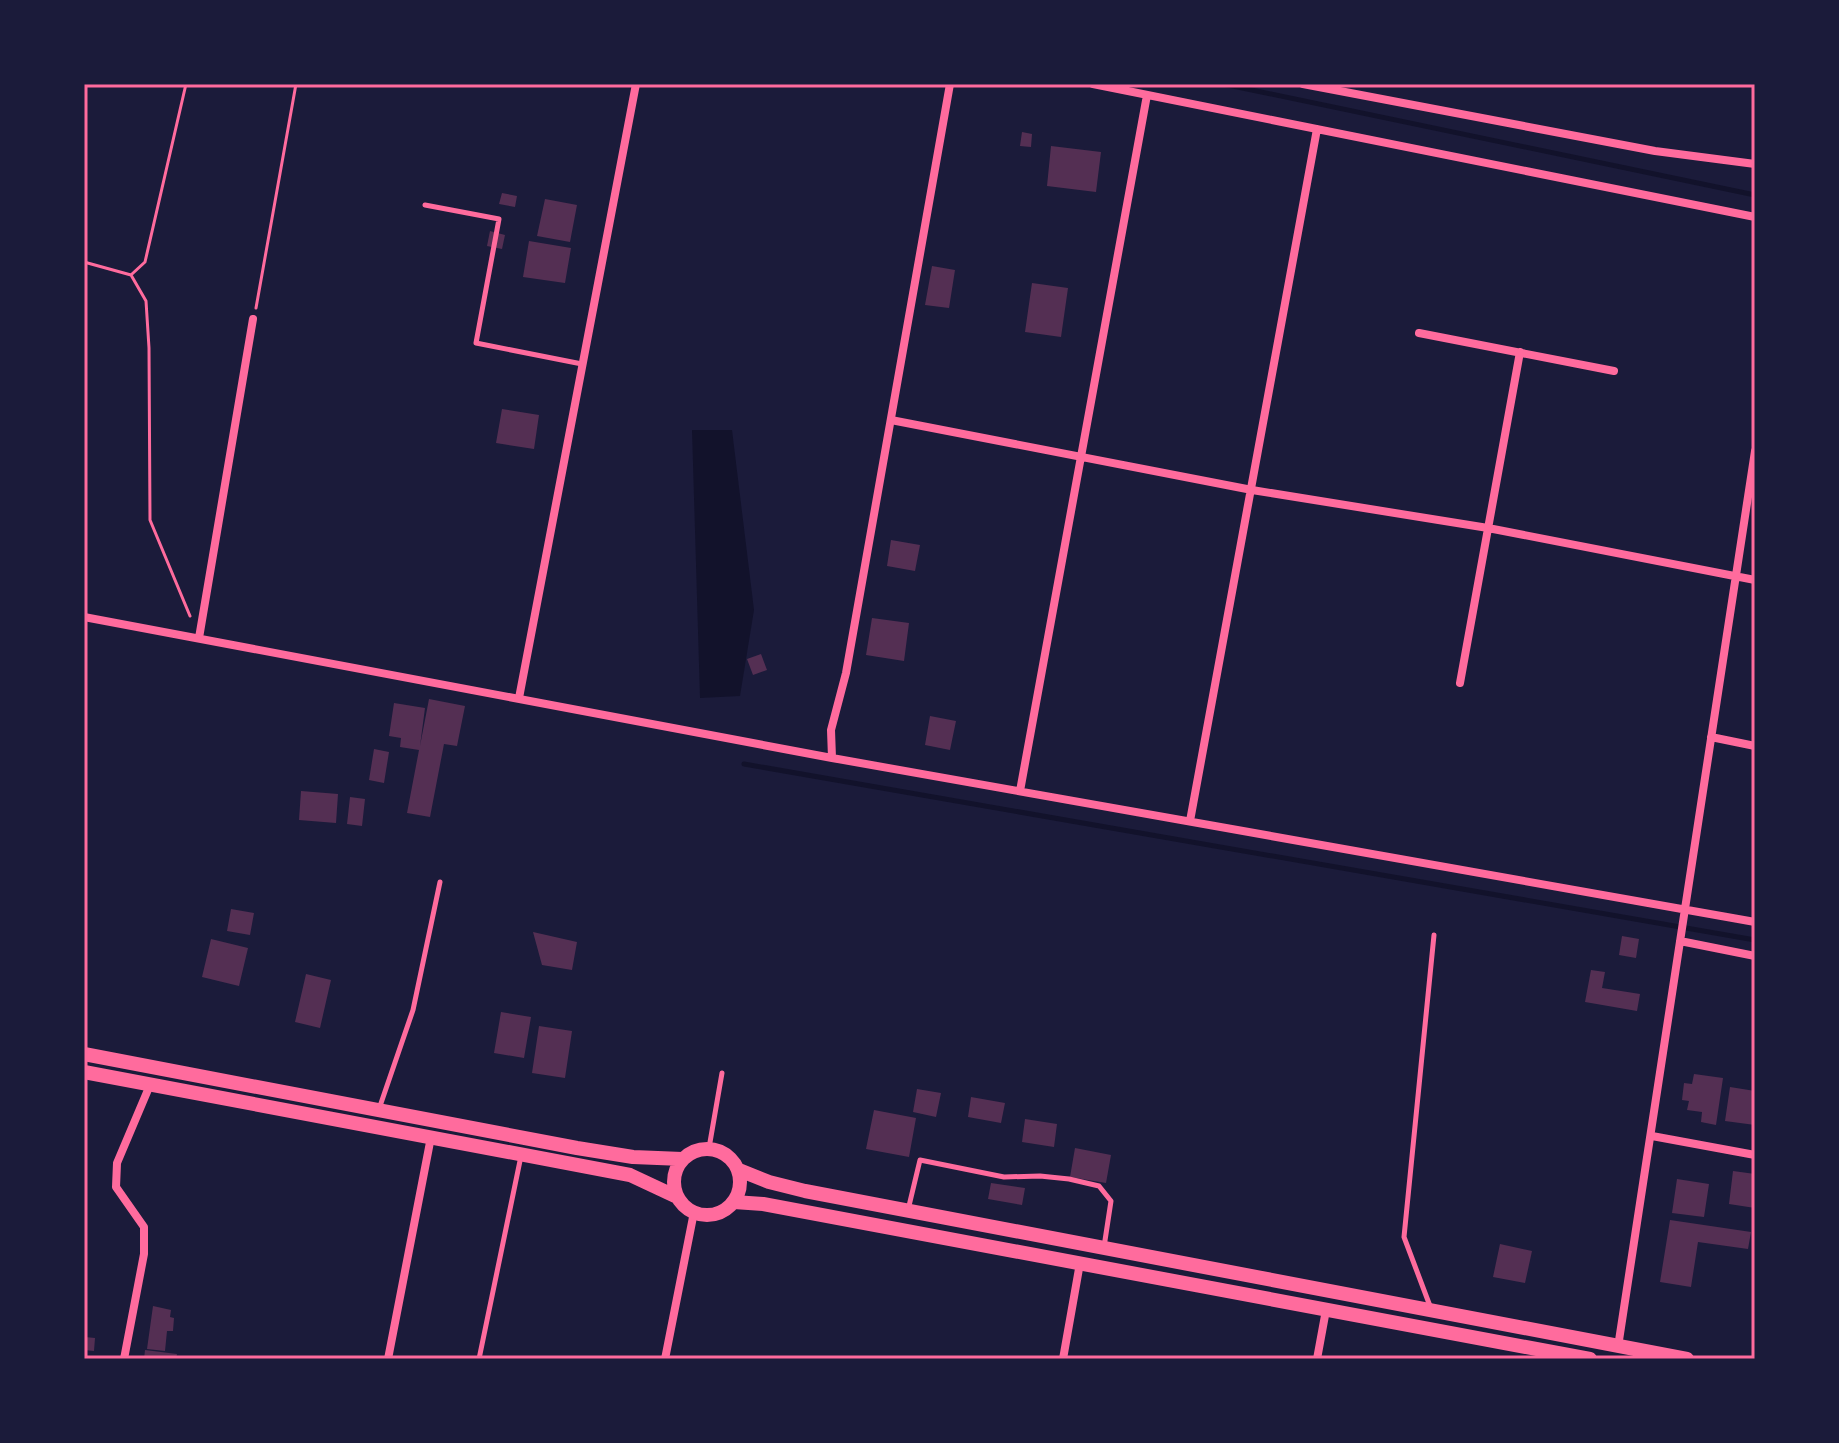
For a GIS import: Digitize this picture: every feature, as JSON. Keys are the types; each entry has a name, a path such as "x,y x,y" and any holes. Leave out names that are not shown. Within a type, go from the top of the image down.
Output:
{"main road":[{"path":"84,1054 633,1157 682,1159"},
{"path":"84,1072 630,1175 677,1197 702,1215 720,1213 734,1202 740,1186 739,1170"},
{"path":"677,1197 673,1182 682,1159 694,1151 709,1148 727,1154 739,1170 805,1191 1687,1359"},
{"path":"734,1202 763,1204 1581,1358"}],"street":[{"path":"519,698 636,84"},
{"path":"832,758 831,730 846,673 950,84"},
{"path":"1093,84 1755,217"},
{"path":"1303,84 1655,151 1755,164"},
{"path":"1020,791 1147,95"},
{"path":"1190,821 1317,129"},
{"path":"199,638 253,319"},
{"path":"1419,333 1614,371"},
{"path":"1460,683 1520,352"},
{"path":"891,420 1252,490 1488,528 1755,580"},
{"path":"1618,1347 1755,451"},
{"path":"84,617 832,758 1686,913 1755,922"},
{"path":"1711,737 1755,746"},
{"path":"1681,938 1755,956"},
{"path":"124,1359 144,1254 144,1227 116,1187 117,1163 150,1085"},
{"path":"1652,1136 1755,1155"},
{"path":"388,1359 431,1137"},
{"path":"665,1359 694,1212"},
{"path":"1063,1359 1080,1263"},
{"path":"1317,1359 1326,1310"}],"lane":[{"path":"425,205 499,219 476,343 582,364"},
{"path":"379,1110 413,1010 440,882"},
{"path":"1431,1311 1404,1237 1434,935"},
{"path":"709,1148 722,1073"},
{"path":"479,1359 522,1155"},
{"path":"908,1210 920,1160 1004,1177 1069,1179 1099,1186 1111,1201 1103,1248"}],"path":[{"path":"131,275 145,262 186,84"},
{"path":"253,319 296,84"},
{"path":"84,262 131,275 146,301 150,520 199,638"}],"shaded area":[{"path":"692,430 732,430 754,610 740,696 700,698"}],"building":[{"path":"1022,132 1032,134 1031,147 1020,146"},
{"path":"1051,146 1101,152 1096,192 1047,186"},
{"path":"502,193 517,196 515,207 499,204"},
{"path":"545,199 577,205 570,242 537,236"},
{"path":"490,231 505,235 502,249 487,246"},
{"path":"529,241 571,248 565,283 523,277"},
{"path":"932,266 955,270 949,308 925,305"},
{"path":"1032,283 1068,288 1061,337 1025,332"},
{"path":"502,409 539,415 534,449 496,443"},
{"path":"891,540 920,545 915,571 887,566"},
{"path":"872,618 909,623 904,661 866,655"},
{"path":"761,654 767,670 753,675 747,659"},
{"path":"429,699 465,706 457,746 444,744 430,817 407,813 419,750 400,747 401,738 389,736 394,703 425,708 420,746"},
{"path":"930,716 956,721 950,750 925,745"},
{"path":"374,749 389,752 384,783 369,780"},
{"path":"301,791 338,794 336,823 299,820"},
{"path":"350,797 365,799 362,826 347,824"},
{"path":"231,909 254,913 250,935 227,931"},
{"path":"533,932 577,942 572,970 542,965"},
{"path":"1622,936 1639,939 1636,958 1619,955"},
{"path":"211,939 248,948 239,986 202,977"},
{"path":"1591,970 1605,972 1602,988 1640,994 1637,1011 1585,1002"},
{"path":"306,974 331,980 320,1028 295,1022"},
{"path":"501,1012 531,1017 524,1058 494,1053"},
{"path":"539,1026 572,1031 565,1078 532,1073"},
{"path":"1694,1074 1723,1078 1716,1125 1701,1122 1702,1112 1687,1110 1689,1101 1682,1100 1684,1083 1692,1084"},
{"path":"1730,1087 1755,1091 1755,1125 1725,1121"},
{"path":"917,1089 941,1093 936,1117 913,1112"},
{"path":"971,1097 1005,1103 1001,1123 968,1117"},
{"path":"874,1110 916,1118 909,1157 866,1149"},
{"path":"1025,1119 1057,1124 1054,1147 1022,1142"},
{"path":"1075,1148 1111,1155 1106,1183 1070,1177"},
{"path":"1733,1171 1755,1174 1755,1208 1729,1204"},
{"path":"1677,1179 1709,1184 1704,1217 1672,1213"},
{"path":"991,1183 1025,1188 1022,1205 988,1199"},
{"path":"1670,1220 1751,1232 1748,1249 1698,1242 1691,1287 1660,1282"},
{"path":"1500,1244 1532,1251 1525,1283 1493,1277"},
{"path":"153,1306 171,1310 170,1317 174,1318 173,1331 167,1331 165,1351 147,1349"},
{"path":"85,1337 95,1338 94,1351 84,1350"},
{"path":"145,1350 177,1354 176,1359 144,1359"}],"waterway":[{"path":"1223,84 1755,195"},
{"path":"744,764 1755,940"}]}
